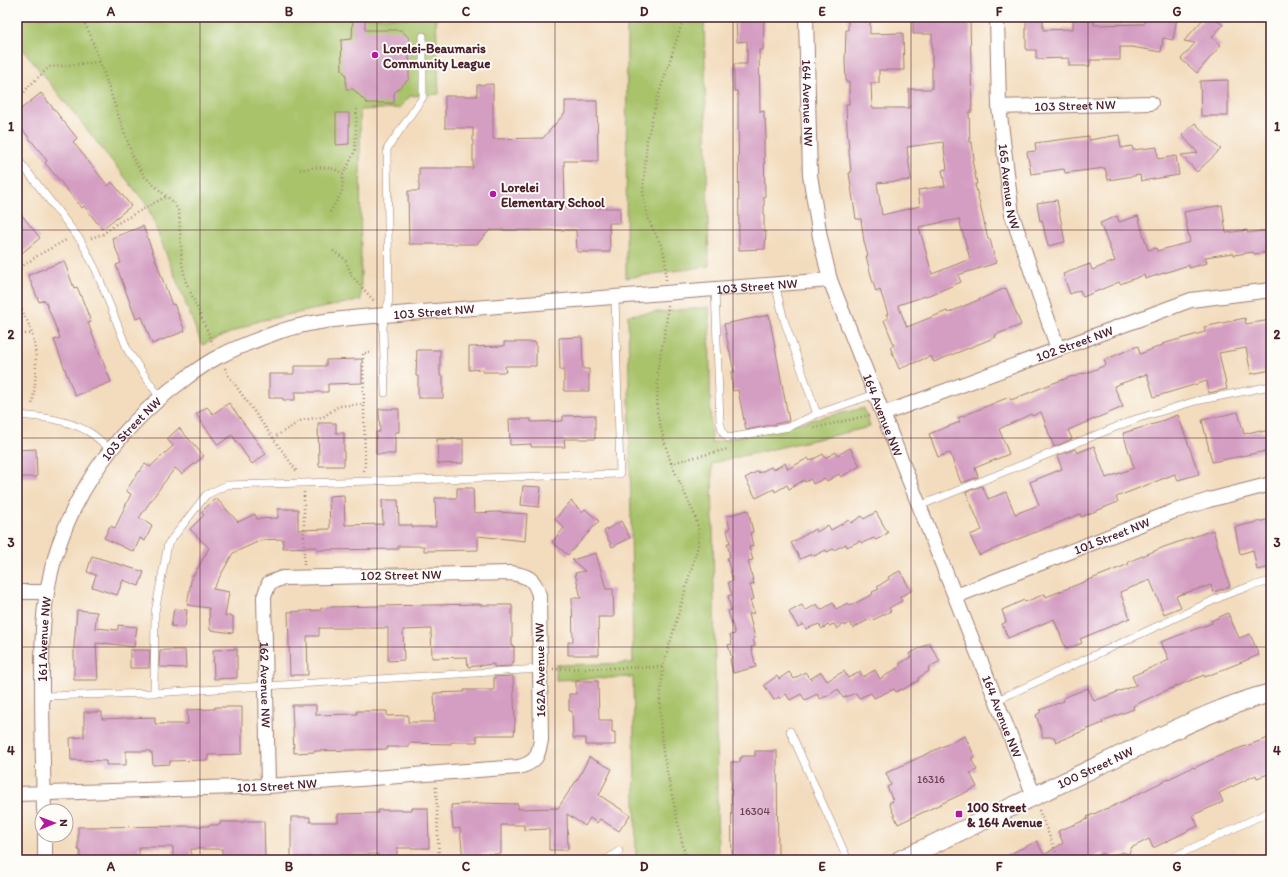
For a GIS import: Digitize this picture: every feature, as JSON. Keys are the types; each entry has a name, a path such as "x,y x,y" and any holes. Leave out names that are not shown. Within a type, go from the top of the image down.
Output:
{"street":[{"name":"164 Avenue NW","path":"806,17 810,174 818,230 830,280 956,596 995,701 1034,796"},
{"name":"165 Avenue NW","path":"997,17 999,107 1012,214 1058,349"},
{"name":"103 Street NW","path":"999,107 1152,103"},
{"name":"103 Street NW","path":"91,476 137,418 160,398 197,370 219,356 282,331 324,322 384,315 830,280"},
{"name":"102 Street NW","path":"883,414 1191,300 1271,290"},
{"name":"161 Avenue NW","path":"44,803 42,696 44,625 47,592 55,559 66,527 91,476"},
{"name":"101 Street NW","path":"956,596 1172,512 1209,500 1271,484"},
{"name":"102 Street NW","path":"269,583 282,578 304,577 511,573 523,575 532,580"},
{"name":"162A Avenue NW","path":"532,580 539,595 541,740 538,754 534,761"},
{"name":"162 Avenue NW","path":"268,786 264,597 269,583"},
{"path":"17,592 47,592"},
{"name":"100 Street NW","path":"900,860 1187,724 1231,706 1271,693"},
{"name":"101 Street NW","path":"17,794 268,786 519,767 534,761"},
{"path":"45,843 45,860"}],"lane":[{"path":"385,393 383,329 384,315 389,301 387,149 423,97 423,36"},
{"path":"17,158 78,238 96,270 128,351 160,398"},
{"path":"775,284 784,320 818,414"},
{"path":"715,289 720,422 723,433 728,438 789,426 875,394"},
{"path":"154,693 155,612 168,544 206,495 227,485 620,474 615,297"},
{"path":"919,506 1136,419 1196,401 1271,386"},
{"path":"17,415 49,418 66,422 90,433 111,450"},
{"path":"995,701 1225,595 1271,581"},
{"path":"42,696 154,693 540,670"},
{"path":"790,731 848,860"},
{"path":"1168,860 1271,811"},
{"path":"606,860 619,851"}],"path":[{"path":"81,17 90,34 134,160 145,177 174,203 178,212 182,264 186,282 228,375 294,466 304,483 304,577"},
{"path":"684,17 656,103 648,140 643,193 648,219 663,248 665,260 668,312 658,366 657,412 671,463 688,498 699,531 696,553 663,668 660,707 663,753 686,860"},
{"path":"17,102 28,87 49,66 100,62"},
{"path":"330,212 342,192 343,174 355,150 357,106"},
{"path":"300,170 333,168 343,174"},
{"path":"17,270 40,254 78,238 103,234 116,224 167,196"},
{"path":"17,302 23,311 32,334 36,352 36,377 30,416"},
{"path":"17,334 32,334"},
{"path":"273,438 302,420 323,417 340,406 364,404"},
{"path":"540,670 663,668"},
{"path":"436,774 439,860"},
{"path":"1034,796 1059,860"}],"green space":[{"path":"17,17 436,17 439,94 410,96 400,108 360,110 361,300 258,321 202,345 147,205 17,42"},
{"path":"627,17 704,17 709,266 626,278"},
{"path":"709,307 711,443 864,408 870,427 712,463 718,860 636,860 633,677 556,680 556,665 633,663 628,315"}],"building":[{"name":"Lorelei-Beaumaris Community League","path":"353,17 365,17 365,30 401,30 409,38 409,79 394,93 394,103 367,103 353,89 346,89 346,75 342,70 341,40 352,39"},
{"path":"736,17 764,17 763,50 759,50 760,112 764,111 766,139 764,139 765,249 739,250 738,97 737,91 734,91 734,64 747,64 747,41 737,42"},
{"path":"848,17 870,17 870,34 903,33 904,70 879,70 879,83 871,83 872,108 909,108 909,89 932,89 932,34 913,34 913,17 929,17 929,20 970,19 972,112 969,112 970,142 972,142 974,160 972,160 977,184 975,184 988,239 990,239 996,263 958,275 961,282 935,293 898,305 907,327 947,311 948,313 1006,288 1021,325 995,335 996,337 934,362 931,356 899,369 890,347 894,345 884,320 888,318 886,314 888,314 880,290 876,292 866,256 868,256 864,242 861,219 856,219 849,173 851,173 847,128 846,104 849,104 849,82 846,82 845,61 846,30 848,30","holes":["943,142 947,169 942,170 945,186 918,190 920,206 882,215 877,183 911,180 907,147","959,219 970,259 932,274 919,227"]},
{"path":"1026,17 1043,17 1043,30 1073,29 1073,17 1094,17 1094,25 1144,24 1146,17 1177,17 1173,40 1163,38 1161,52 1132,47 1120,47 1120,60 1090,60 1090,66 1069,66 1069,58 1036,59 1036,50 1026,50"},
{"path":"1205,17 1214,17 1223,25 1212,37 1221,45 1197,73 1181,59 1195,43 1184,41"},
{"path":"1228,80 1228,116 1201,116 1200,81"},
{"name":"Lorelei Elementary School","path":"493,84 493,139 543,138 565,113 565,101 597,101 598,161 564,161 565,208 620,208 620,223 609,223 610,252 577,252 576,230 490,230 477,244 409,244 408,191 419,191 419,168 473,168 473,128 445,128 445,96 477,96 477,85"},
{"path":"41,93 77,138 73,142 108,186 112,182 131,206 102,229 84,206 82,208 45,163 47,161 17,123 17,112"},
{"path":"336,113 349,113 349,144 336,145"},
{"path":"1195,123 1221,149 1197,172 1181,155 1198,153 1182,135"},
{"path":"1119,135 1121,148 1132,146 1133,150 1157,147 1158,159 1176,156 1179,175 1141,181 1140,175 1108,180 1105,168 1065,173 1064,169 1031,174 1027,152 1036,151 1035,143 1089,136 1089,140"},
{"path":"1057,200 1065,242 1048,246 1042,220 1040,221 1037,203"},
{"path":"1222,205 1226,233 1247,230 1247,233 1271,230 1271,252 1254,254 1253,252 1234,255 1233,253 1205,257 1207,263 1189,268 1189,265 1145,279 1144,275 1120,284 1119,282 1083,297 1080,290 1070,294 1063,274 1090,264 1092,270 1115,261 1100,223 1117,216 1119,222 1138,216 1148,250 1156,248 1157,251 1190,242 1184,212"},
{"path":"17,209 40,238 17,257"},
{"path":"143,226 172,305 174,304 185,331 152,344 142,317 136,319 116,265 121,263 112,238"},
{"path":"64,261 74,288 77,287 83,301 91,322 88,323 111,382 75,396 54,340 60,338 45,300 39,302 28,275"},
{"path":"769,315 789,421 746,430 738,390 733,391 731,372 734,372 724,324"},
{"path":"1245,318 1246,324 1271,320 1271,370 1251,374 1246,348 1219,353 1227,389 1209,393 1207,381 1154,397 1147,374 1114,386 1123,407 1068,430 1072,439 1054,447 1041,412 1032,416 1031,414 999,429 1009,454 975,468 978,477 961,483 950,453 938,457 929,434 960,422 958,418 1009,397 1011,400 1073,376 1084,374 1106,365 1104,360 1138,346 1140,354 1163,345 1162,344 1205,332 1204,327"},
{"path":"582,337 583,369 589,369 589,391 564,391 564,370 560,370 559,338"},
{"path":"504,342 536,342 536,366 505,366 506,372 483,372 483,369 469,370 469,347 504,346"},
{"path":"417,350 440,350 440,376 443,376 443,398 418,398 418,376 416,376"},
{"path":"362,359 362,383 328,384 328,392 295,392 295,400 269,398 269,374 294,374 294,366 326,366 326,360"},
{"path":"229,403 266,454 252,464 232,435 218,445 196,414 207,407 213,414"},
{"path":"379,409 399,409 399,432 395,432 395,454 376,454 376,432 380,432"},
{"path":"1238,412 1244,434 1260,430 1260,432 1271,430 1271,450 1212,462 1202,420"},
{"path":"595,415 595,439 564,439 565,447 531,447 531,444 510,445 509,419 531,419 531,422 563,421 563,416"},
{"path":"1178,415 1199,474 1178,480 1175,474 1116,497 1118,502 1081,517 1080,514 979,555 970,535 982,530 966,492 982,486 988,499 1006,492 1015,514 1039,505 1030,482 1062,469 1057,456 1075,449 1077,453 1094,446 1106,478 1134,468 1123,433 1161,422"},
{"path":"318,423 336,423 336,433 344,433 344,466 319,466"},
{"path":"179,428 204,456 182,474 175,468 157,492 139,518 152,526 145,541 140,538 134,552 104,538 110,526 115,528 131,494 126,491 135,477 145,464 150,467 173,446 167,439"},
{"path":"437,439 463,439 463,463 438,464"},
{"path":"850,448 860,466 841,477 839,474 827,481 825,478 813,484 811,479 805,482 804,480 789,489 787,485 775,492 774,489 756,498 745,478 758,471 759,473 771,467 773,470 785,463 788,469 808,458 810,461 823,454 825,458 836,452 838,455"},
{"path":"36,449 37,477 17,477 17,450"},
{"path":"523,486 541,487 539,507 521,505"},
{"path":"457,488 473,488 474,513 497,512 527,514 525,541 478,536 478,550 424,551 424,546 398,546 398,549 317,550 317,547 283,548 283,539 262,540 233,553 213,589 229,592 225,616 233,616 233,633 210,630 209,608 187,605 192,575 194,575 209,548 190,529 204,515 201,512 216,498 238,522 255,514 257,519 278,518 278,509 298,509 298,530 330,529 329,496 344,495 345,525 383,524 382,500 398,500 399,525 412,525 412,527 436,527 435,498 457,498"},
{"path":"571,501 582,512 585,509 599,521 568,555 552,542 564,528 555,519"},
{"path":"748,510 753,532 750,533 753,546 749,547 753,560 748,561 754,584 750,585 754,599 750,600 754,613 749,614 755,638 753,639 755,646 751,647 756,667 733,673 730,659 732,658 728,645 732,644 730,635 735,634 728,611 731,610 728,596 732,595 728,582 733,581 727,558 730,557 727,543 730,543 727,530 730,529 727,516"},
{"path":"876,512 888,533 876,540 874,538 862,543 860,541 847,547 846,544 834,550 833,549 827,552 826,550 814,556 812,554 800,559 791,543 815,529 817,532 828,525 831,530 849,520 851,523 862,516 864,519"},
{"path":"1271,519 1271,567 1257,570 1253,550 1240,554 1235,527"},
{"path":"621,521 630,538 612,547 604,531"},
{"path":"1213,530 1230,587 1213,592 1211,585 1176,596 1181,607 1164,614 1150,580 1120,592 1130,618 1080,639 1082,643 1066,649 1054,619 1008,638 1002,624 1006,622 1002,610 1024,600 1025,602 1045,594 1046,597 1129,564 1128,562 1164,547"},
{"path":"596,553 606,589 613,589 614,617 598,617 599,655 568,655 568,642 573,642 572,598 581,598 575,573 585,571 572,560"},
{"path":"92,556 144,572 139,586 123,580 117,595 92,587 96,575 87,572"},
{"path":"900,571 911,591 900,597 902,601 889,608 891,611 871,621 870,619 853,628 850,623 845,626 844,624 837,629 834,624 828,625 822,629 819,624 806,629 803,624 798,627 789,612 802,605 805,611 817,604 821,610 833,603 836,609 848,603 850,606 873,594 872,592 879,589 877,587 889,579 888,577"},
{"path":"480,604 512,605 512,646 514,646 514,662 512,662 512,666 494,667 494,664 468,667 467,657 432,658 431,629 403,630 404,660 388,661 388,628 319,628 319,636 307,636 308,675 290,675 288,612 321,610 321,608 332,607"},
{"path":"174,609 187,610 185,627 171,626"},
{"path":"77,610 97,612 95,628 118,630 118,625 137,627 134,647 96,643 98,680 74,680 74,646"},
{"path":"1228,613 1239,638 1250,634 1259,655 1160,693 1133,706 1134,709 1102,721 1103,723 1056,742 1054,737 1042,737 1042,732 1036,715 1041,712 1040,710 1064,701 1063,698 1088,688 1094,701 1136,685 1132,676 1169,660 1161,642 1212,623 1211,621"},
{"path":"929,643 940,661 928,668 929,671 918,678 919,680 902,690 901,689 896,692 894,689 874,698 871,693 859,698 856,693 843,698 838,689 820,699 817,694 805,700 801,694 790,700 786,694 780,699 779,697 774,700 764,685 777,676 779,679 789,672 794,679 805,672 810,679 821,672 827,681 844,671 848,678 860,672 863,677 875,670 880,679 901,666 899,664 911,657 909,654"},
{"path":"237,649 237,678 214,679 213,650"},
{"path":"130,650 150,650 149,668 130,668"},
{"path":"160,650 185,650 186,668 159,667"},
{"path":"513,676 515,721 514,735 477,735 477,742 451,742 451,744 409,743 409,747 387,747 388,749 294,753 292,705 316,705 316,715 357,714 357,711 387,711 387,716 408,715 408,722 435,722 434,693 464,692 464,690 494,690 494,677"},
{"path":"576,681 598,681 599,720 612,720 612,732 615,732 615,745 586,745 586,738 573,738 572,711 569,711 569,694 576,694"},
{"path":"215,707 242,707 242,754 208,755 208,760 170,761 170,764 153,765 152,753 150,753 150,751 126,751 126,765 106,765 106,761 71,760 70,738 84,737 84,712 102,712 102,719 155,717 155,724 188,724 187,710 215,709"},
{"path":"965,736 975,757 971,759 977,770 970,773 977,787 898,824 889,803 893,801 887,787 891,785 886,773"},
{"path":"1271,737 1271,773 1257,778 1256,775 1219,793 1223,802 1193,815 1198,826 1153,848 1149,839 1131,848 1129,854 1122,852 1106,859 1103,853 1088,860 998,860 1037,841 1044,855 1063,843 1058,831 1088,819 1087,817 1107,809 1193,767 1194,768 1226,753"},
{"path":"755,751 777,751 778,860 732,860 731,762 740,762 740,758 742,758 742,756 755,756"},
{"path":"589,757 612,769 599,795 630,815 619,831 600,819 597,823 590,818 585,826 567,814 568,850 549,850 549,829 524,830 524,825 501,825 501,854 479,854 480,860 463,860 460,828 453,829 451,805 478,803 518,804 518,809 558,808 580,775"},
{"path":"412,808 428,808 429,848 397,848 397,860 378,860 378,854 291,857 291,817 310,817 310,822 338,822 338,814 378,813 378,810 412,810"},
{"path":"264,821 265,860 222,860 222,849 191,849 191,860 173,860 173,847 139,847 139,860 80,860 80,850 78,850 78,827 209,826 220,825 220,822"}],"place":[{"name":"Lorelei-Beaumaris Community League","path":"375,55"},
{"name":"Lorelei Elementary School","path":"493,194"},
{"name":"100 Street & 164 Avenue","path":"959,814"}]}
